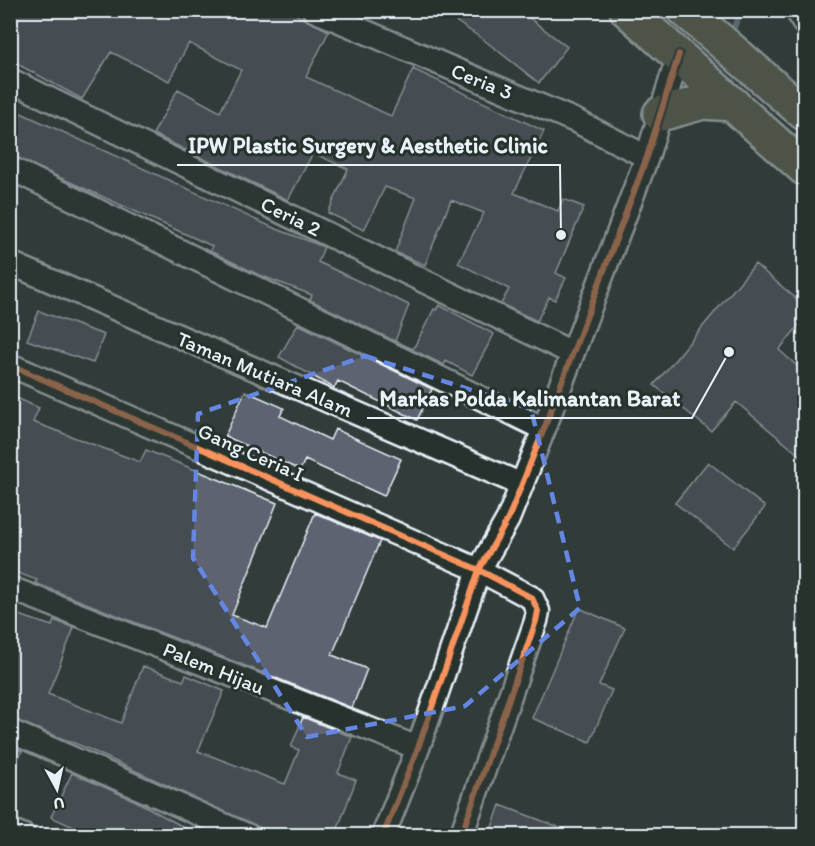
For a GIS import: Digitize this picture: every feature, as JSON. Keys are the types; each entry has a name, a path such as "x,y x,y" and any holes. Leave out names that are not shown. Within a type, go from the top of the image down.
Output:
{"highway":[{"path":"627,10 804,168"},
{"path":"705,25 804,113"},
{"path":"660,114 727,98"}],"street":[{"name":"Ceria 3","path":"315,10 566,117 647,157"},
{"path":"797,10 804,23"},
{"path":"383,836 418,748 479,570 508,519 647,157 660,114 685,61"},
{"name":"Ceria 2","path":"10,80 572,353"},
{"path":"10,168 544,429"},
{"name":"Taman Mutiara Alam","path":"10,263 520,484"},
{"name":"Gang Ceria I","path":"10,365 479,570 532,598 538,611 461,836"},
{"name":"Palem Hijau","path":"10,588 418,748"},
{"path":"10,731 249,836"},
{"path":"10,830 24,836"}],"highlighted area":[{"path":"365,356 531,409 580,608 465,706 307,737 193,558 198,414"}],"building":[{"path":"10,10 287,10 329,31 306,77 391,116 413,69 544,131 514,193 558,211 563,199 584,207 556,273 566,278 555,300 549,297 537,321 501,304 509,289 458,263 484,213 451,200 425,265 395,252 416,198 385,187 364,230 328,213 348,169 313,153 288,200 153,134 178,89 220,112 241,70 189,43 169,81 111,52 82,99 10,60"},
{"path":"439,10 519,10 567,47 539,83 484,40"},
{"path":"10,108 274,228 324,247 318,262 409,305 395,341 413,349 434,309 436,310 439,305 494,334 472,375 446,361 444,365 310,300 312,295 257,274 210,251 212,246 10,155"},
{"path":"755,264 804,305 804,319 779,350 804,372 804,459 736,402 711,431 654,385"},
{"path":"39,311 104,335 93,363 27,340"},
{"path":"298,324 432,389 417,420 338,381 334,388 279,357"},
{"path":"245,391 284,408 280,416 330,440 335,429 401,459 384,496 305,460 300,470 225,436"},
{"path":"10,395 39,408 33,422 140,462 146,450 277,503 232,615 267,628 315,513 380,541 332,655 367,669 352,708 35,583 37,580 10,570"},
{"path":"708,462 765,507 733,548 675,503"},
{"path":"579,608 625,628 599,685 612,690 590,742 532,718"},
{"path":"10,612 52,626 54,620 74,628 48,694 121,723 143,666 183,681 186,675 224,691 198,751 285,784 299,750 291,747 303,717 352,737 338,773 356,780 335,836 277,836 84,747 10,718"},
{"path":"10,746 22,751 11,776 10,776"},
{"path":"72,773 134,800 200,836 106,836 82,826 80,830 51,817"},
{"path":"500,805 577,834 576,836 506,836 491,830"}],"waterway":[{"path":"730,37 741,10"}],"cycle path":[{"path":"383,836 418,748 479,570 508,519 647,157 679,54"},
{"path":"10,365 479,570 532,598 538,611 536,621 461,836"}],"place":[{"name":"IPW Plastic Surgery & Aesthetic Clinic","path":"561,235"},
{"name":"Markas Polda Kalimantan Barat","path":"729,352"}]}
